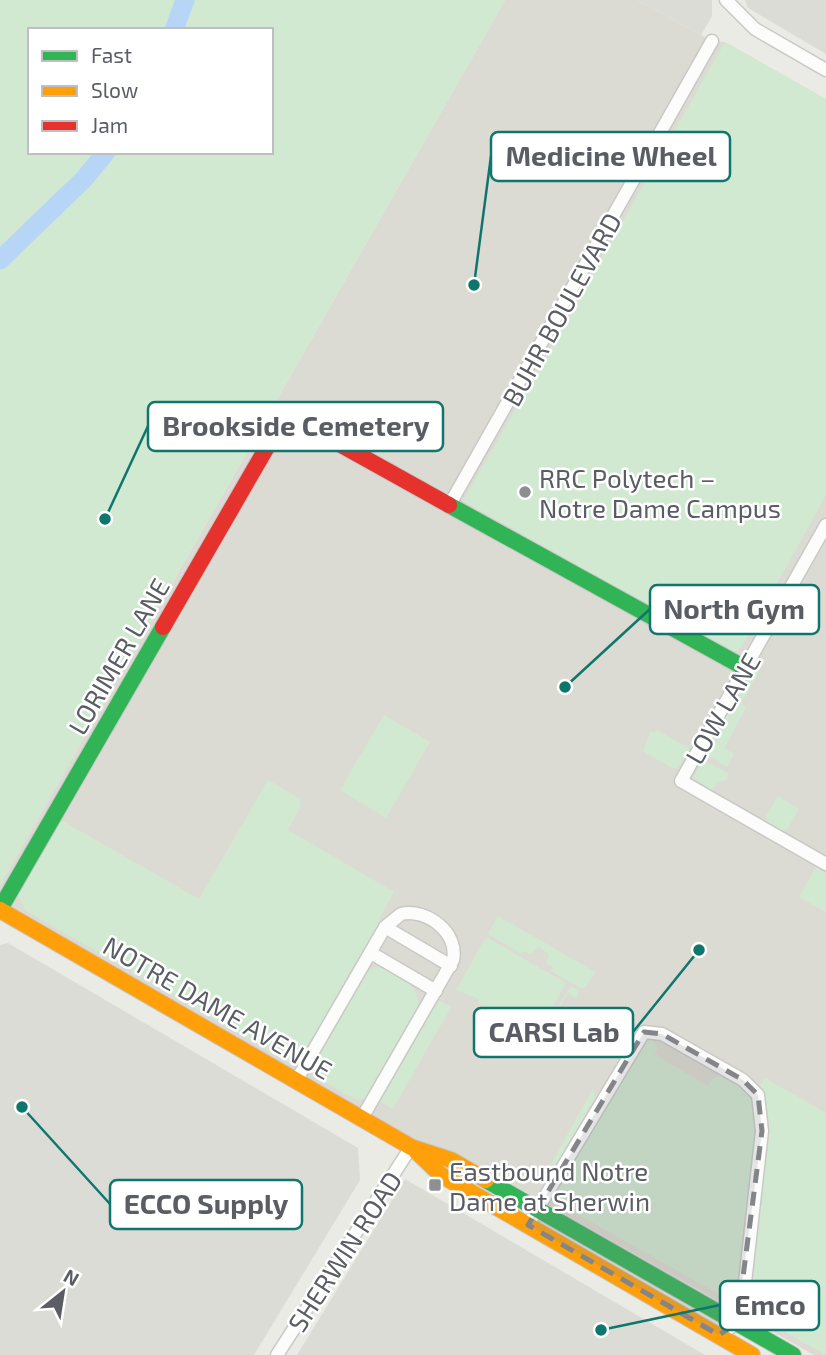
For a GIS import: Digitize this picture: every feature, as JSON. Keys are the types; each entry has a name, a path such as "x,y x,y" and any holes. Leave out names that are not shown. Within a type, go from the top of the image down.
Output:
{"street":[{"path":"726,0 755,29 826,70"},
{"name":"BUHR BOULEVARD","path":"450,504 712,41"},
{"name":"LORIMER LANE","path":"0,910 279,429 290,422 307,426 450,504"},
{"path":"450,504 744,668"},
{"name":"LOW LANE","path":"826,525 681,781 826,864"},
{"name":"NOTRE DAME AVENUE","path":"0,910 362,1118 411,1147 441,1175 752,1355"},
{"path":"296,1081 385,927 394,917 407,912 422,916 442,928 455,946 451,965 362,1118"},
{"path":"385,927 451,965"},
{"path":"371,953 436,991"},
{"path":"528,1225 644,1032 662,1034 743,1080 758,1095 762,1131 742,1309 737,1323 719,1335"},
{"name":"NOTRE DAME AVENUE","path":"411,1147 451,1160 793,1355"},
{"name":"SHERWIN ROAD","path":"277,1355 411,1147"},
{"path":"580,1255 590,1238"}],"highlighted area":[{"path":"644,1032 662,1034 743,1080 758,1095 762,1131 737,1323 719,1335 528,1225"}],"shaded area":[{"name":"RRC Polytech – Notre Dame Campus","path":"505,0 637,0 712,41 725,42 826,99 826,1355 814,1355 467,1159 399,1133 0,901 0,885"},
{"path":"637,0 712,0 712,16 701,35"},
{"path":"745,0 826,0 826,54 748,8"},
{"path":"8,943 358,1148 360,1180 254,1355 0,1355 0,945"},
{"path":"405,1179 705,1355 297,1355"}],"green space":[{"path":"0,0 505,0 0,885"},
{"path":"725,42 826,99 826,495 741,648 733,653 463,501"},
{"path":"754,668 759,672 741,704 746,708 724,748 734,754 727,767 705,754"},
{"path":"384,715 430,742 386,818 340,790"},
{"path":"657,730 690,749 678,768 672,768 643,751 651,731 655,733"},
{"path":"702,759 729,774 726,780 717,782 712,791 694,778"},
{"path":"268,780 301,799 301,806 288,830 394,892 379,919 382,921 303,1057 297,1062 288,1062 25,910 18,895 59,819 199,899"},
{"path":"778,796 799,809 788,828 781,831 768,824 766,816"},
{"path":"816,867 826,873 826,912 799,897"},
{"path":"498,916 595,972 586,987 581,988 551,971 553,967 546,963 549,955 539,947 531,954 524,951 522,954 488,934"},
{"path":"486,937 566,983 533,1041 481,1010 483,1006 478,1003 479,999 456,990"},
{"path":"375,967 392,971 407,981 416,995 418,1011 370,1093 364,1099 357,1100 317,1078 312,1069 366,973"},
{"path":"571,986 579,991 576,998 568,993 551,1022 559,1027 554,1035 570,1045 563,1058 536,1043"},
{"path":"440,1001 451,1007 393,1109 380,1101 436,1003"},
{"path":"652,1039 658,1048 654,1054 708,1086 713,1078 720,1076 749,1093 752,1100 765,1078 826,1113 826,1355 551,1199 642,1040"},
{"path":"593,1089 595,1098 556,1166 548,1169"}],"waterway":[{"path":"175,28 185,0"},
{"path":"0,260 84,179 104,154"}],"traffic: fast":[{"path":"449,505 745,668"},
{"path":"0,909 163,627"},
{"path":"486,1180 793,1355"}],"traffic: slow":[{"path":"0,910 411,1147 451,1160 486,1180"},
{"path":"416,1151 441,1175 752,1355"}],"traffic: jam":[{"path":"163,627 274,435 290,422 307,426 449,505"}],"place":[{"name":"Medicine Wheel","path":"474,285"},
{"name":"RRC Polytech – Notre Dame Campus","path":"525,492"},
{"name":"Brookside Cemetery","path":"105,519"},
{"name":"North Gym","path":"565,687"},
{"name":"CARSI Lab","path":"699,950"},
{"name":"ECCO Supply","path":"22,1107"},
{"name":"Eastbound Notre Dame at Sherwin","path":"435,1185"},
{"name":"Emco","path":"601,1330"}]}
